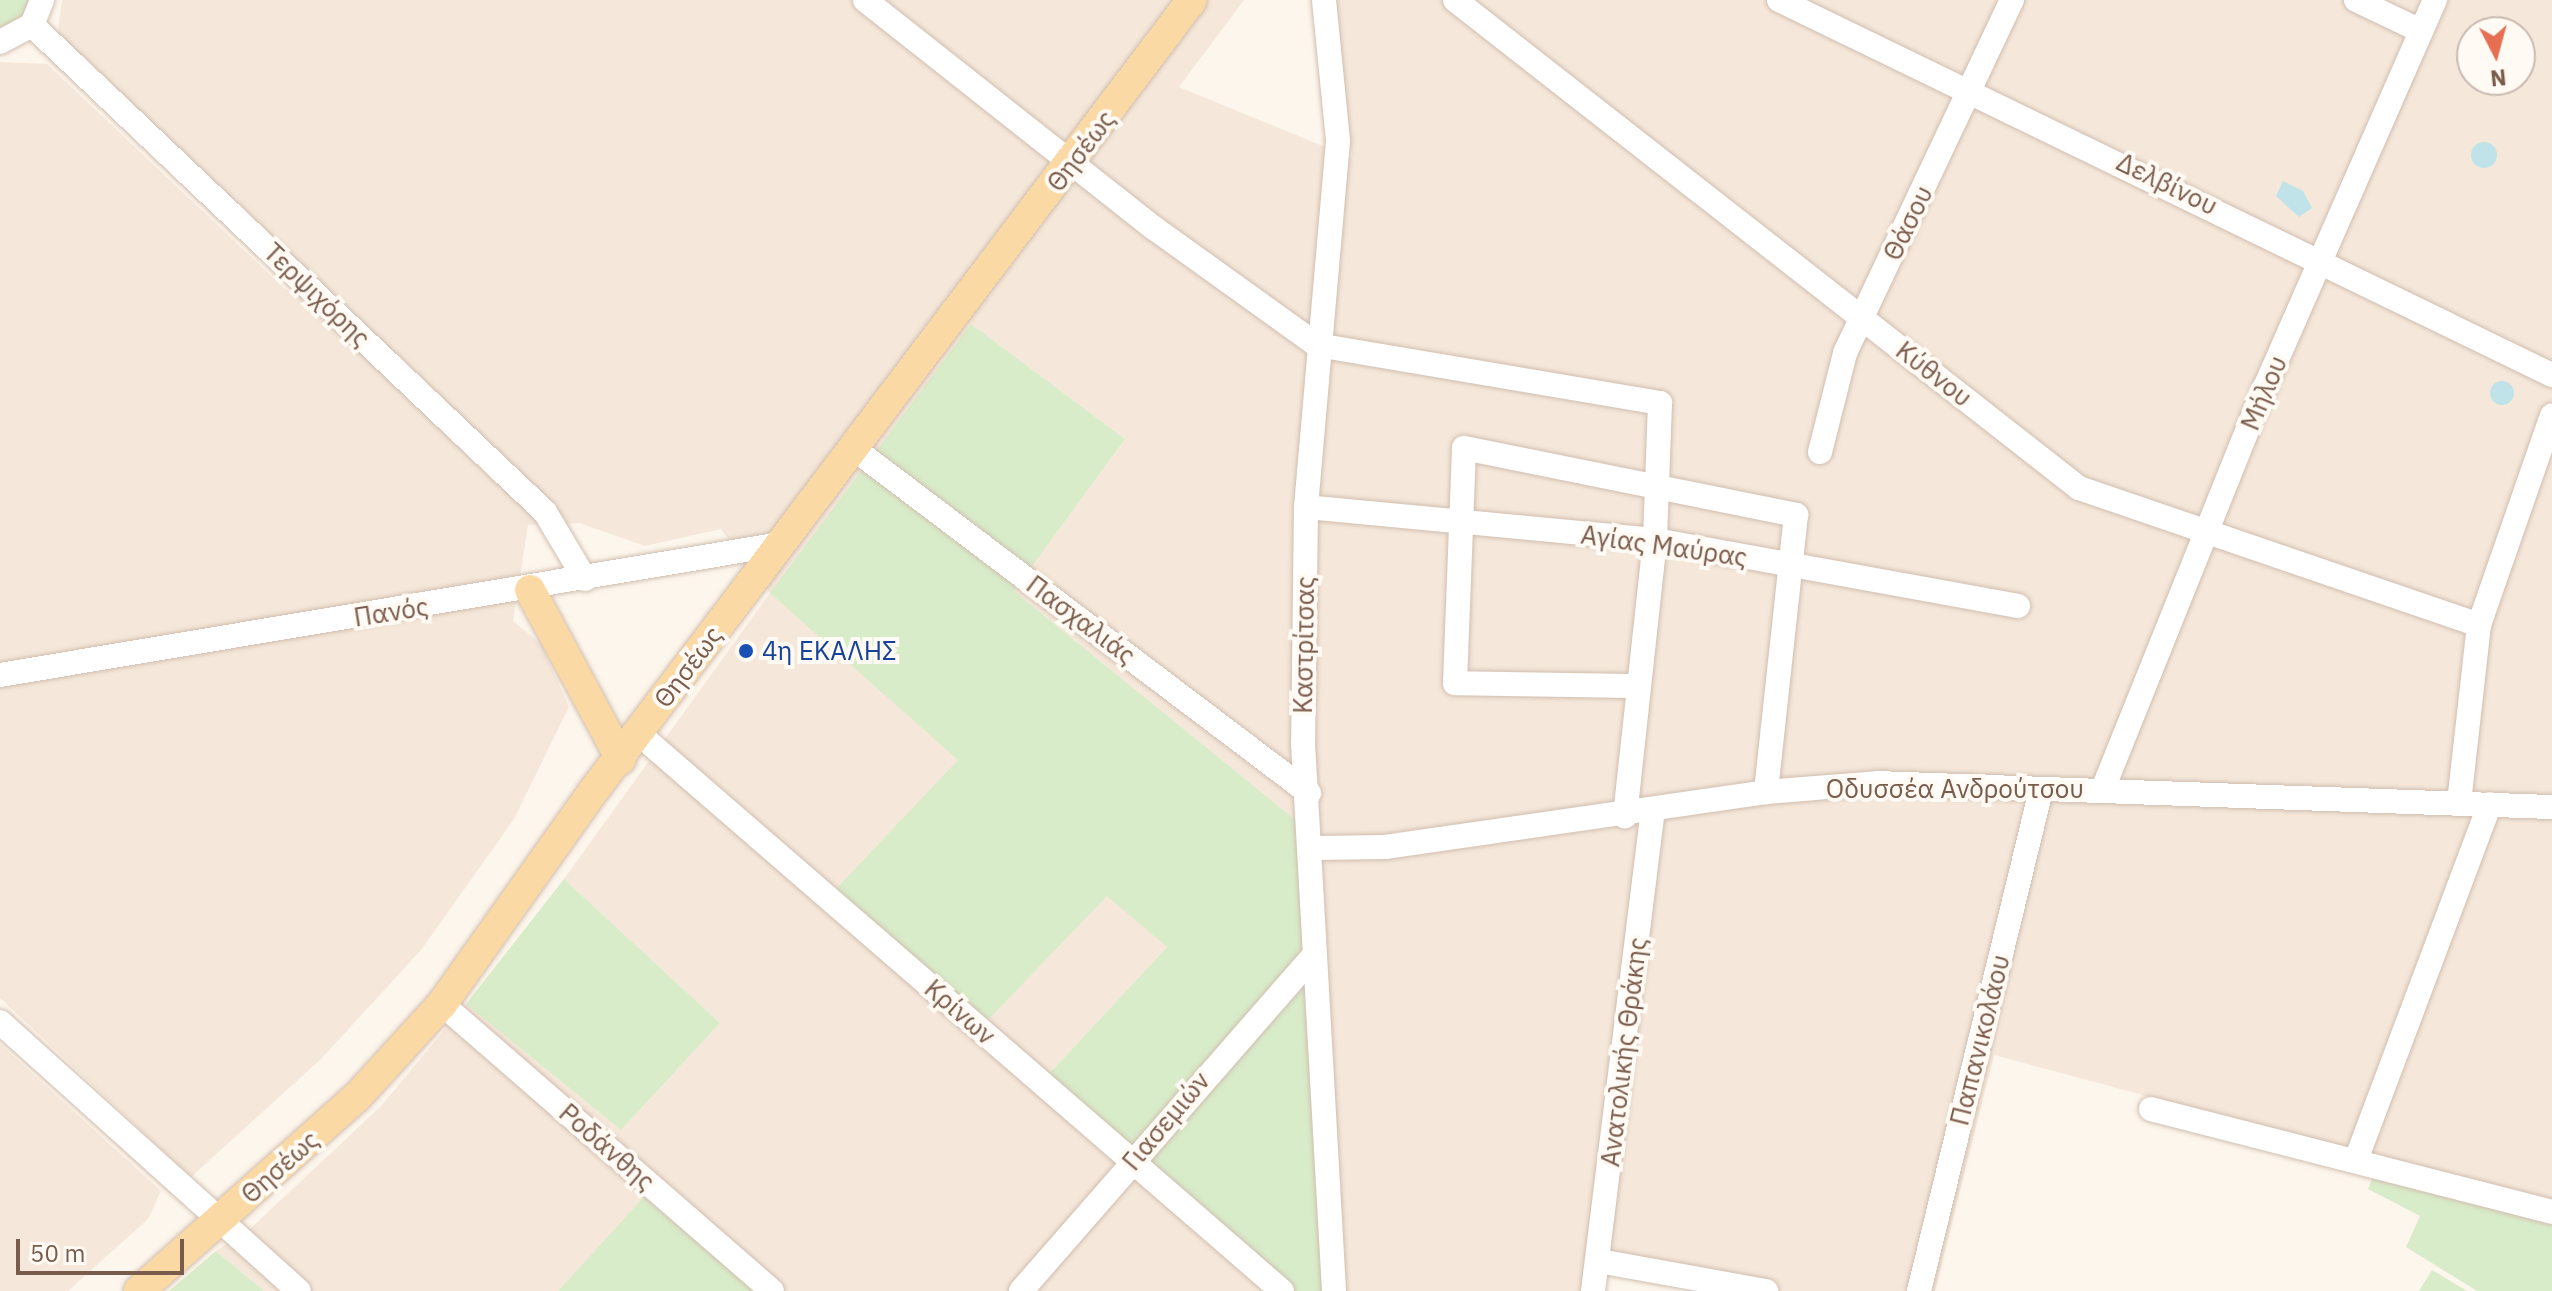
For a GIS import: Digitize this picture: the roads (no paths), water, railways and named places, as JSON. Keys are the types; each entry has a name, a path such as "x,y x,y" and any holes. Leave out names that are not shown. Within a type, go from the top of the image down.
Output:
{"main road":[{"name":"Θησέως","path":"139,1291 357,1097 442,1004 638,733 1072,164 1192,0"},
{"path":"530,590 621,759"}],"street":[{"path":"0,42 32,25 42,0"},
{"path":"865,0 1072,164 1317,345 1652,399 1662,414 1652,484 1655,540 1636,686 1625,816"},
{"name":"Καστρίτσας","path":"1324,0 1338,141 1317,345 1306,507 1309,793 1315,848 1314,955 1334,1291"},
{"name":"Κύθνου","path":"1455,0 2079,488 2208,535 2479,625"},
{"name":"Δελβίνου","path":"1779,0 1972,89 2552,375"},
{"name":"Θάσου","path":"1820,452 1832,392 1862,317 2012,0"},
{"path":"2356,0 2421,31"},
{"name":"Μήλου","path":"2103,789 2435,0"},
{"name":"Τερψιχόρης","path":"32,25 545,512 585,579"},
{"path":"2459,803 2479,625 2552,415"},
{"path":"1636,686 1455,683 1459,453 1472,447 1790,509 1799,524 1766,792"},
{"name":"Πασχαλιάς","path":"853,448 1309,793"},
{"name":"Αγίας Μαύρας","path":"1306,507 1655,540 2018,606"},
{"name":"Πανός","path":"0,675 530,590 781,544"},
{"name":"Κρίνων","path":"638,733 1282,1291"},
{"name":"Οδυσσέα Ανδρούτσου","path":"1315,848 1385,847 1653,812 1766,792 1877,783 2552,807"},
{"name":"Παπανικολάου","path":"1919,1291 2041,790"},
{"path":"2356,1160 2490,804"},
{"name":"Ανατολικής Θράκης","path":"1593,1291 1653,812"},
{"name":"Γιασεμιών","path":"1021,1291 1314,955"},
{"name":"Ροδάνθης","path":"442,1004 772,1291"},
{"path":"0,1022 219,1223 299,1291"},
{"path":"2151,1109 2552,1212"},
{"path":"1599,1261 1766,1291"}],"water":[{"path":"2484,142 2493,146 2497,155 2493,164 2484,168 2475,164 2471,155 2475,146"},
{"path":"2283,181 2303,191 2312,208 2299,217 2276,196"},
{"path":"2502,381 2513,388 2514,393 2507,404 2502,405 2491,398 2490,393 2497,382"}],"place":[{"name":"4η ΕΚΑΛΗΣ","path":"746,651"}]}
